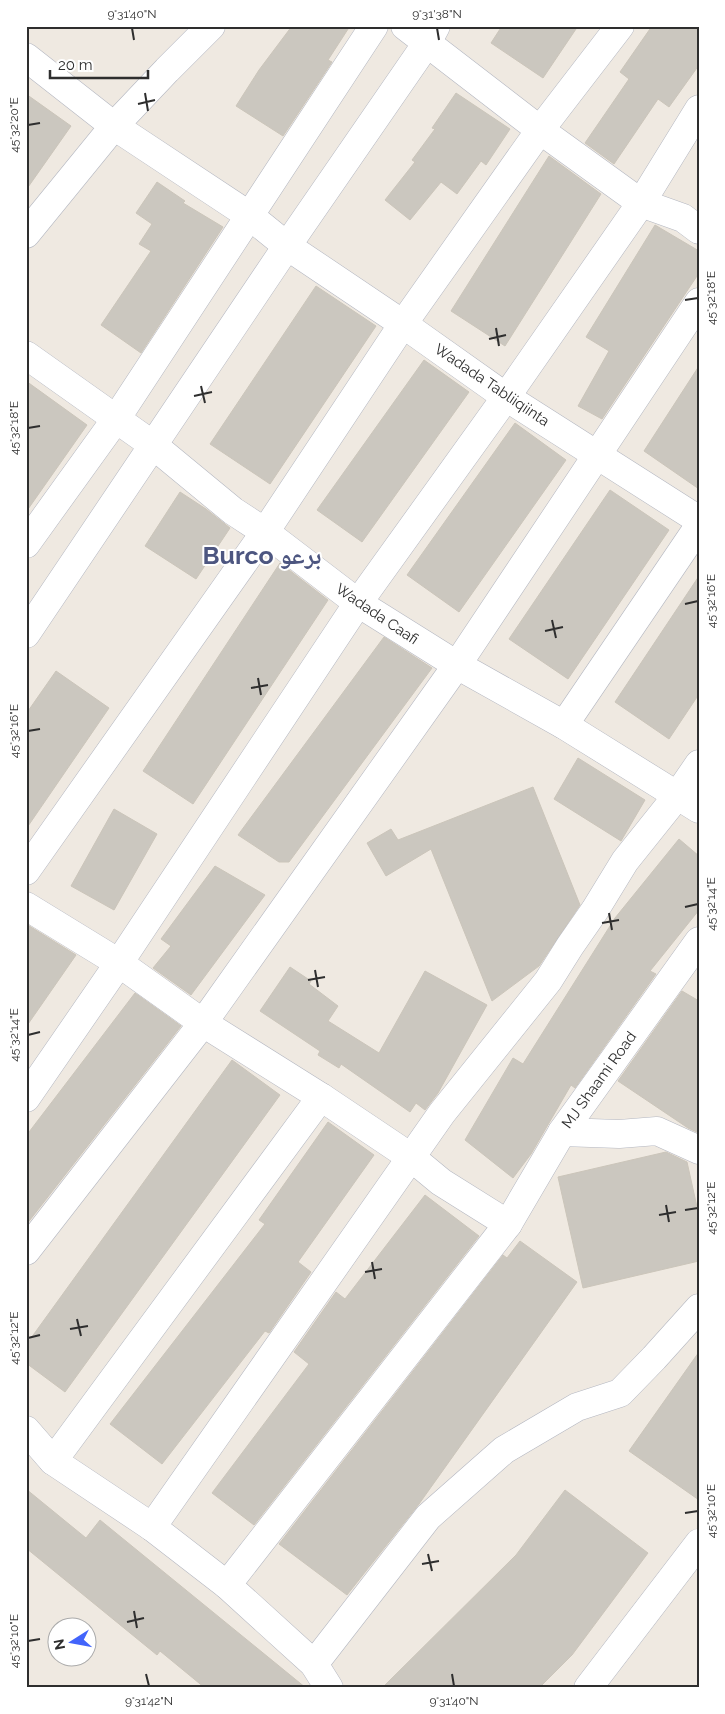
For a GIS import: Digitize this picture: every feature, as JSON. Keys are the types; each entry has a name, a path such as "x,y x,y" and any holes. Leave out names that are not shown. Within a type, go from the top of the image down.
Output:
{"street":[{"path":"26,234 114,126 210,26"},
{"path":"26,544 116,419 374,26"},
{"path":"405,26 431,35 540,130 641,203 682,218 699,230"},
{"path":"26,871 265,532 403,324 540,130 620,26"},
{"path":"26,634 431,35"},
{"name":"Wadada Tabliiqiinta","path":"26,57 114,126 250,216 287,246 403,324 506,397 699,520"},
{"path":"26,1098 119,964 358,603 506,397 641,203 699,109"},
{"path":"26,1251 203,1024 457,665 699,302"},
{"name":"Wadada Caafi","path":"26,354 154,446 233,511 265,532 358,603 457,665 564,725 688,802"},
{"path":"564,725 699,526"},
{"path":"152,1527 442,1113 548,980 625,861 688,802 699,764"},
{"path":"26,906 119,964 203,1024 321,1097 412,1158 441,1182 508,1224"},
{"name":"MJ Shaami Road","path":"227,1585 508,1224 562,1132 699,942"},
{"path":"53,1461 321,1097"},
{"path":"562,1132 619,1134 657,1131 699,1150"},
{"path":"314,1664 428,1517 504,1450 577,1407 620,1393 699,1308"},
{"path":"26,1430 53,1461 152,1527 227,1585 314,1664 329,1688"},
{"path":"588,1688 699,1543"}],"building":[{"path":"292,26 350,26 328,60 332,62 283,136 236,106 259,70"},
{"path":"502,26 578,26 543,78 491,43"},
{"path":"652,26 699,26 699,65 669,107 658,99 614,164 585,143 629,79 620,72"},
{"path":"456,93 510,129 486,165 481,161 457,194 441,182 410,220 385,200 415,162 412,160 435,129 432,128"},
{"path":"26,94 71,126 26,190"},
{"path":"549,156 601,194 505,346 451,311"},
{"path":"157,182 185,201 183,203 223,227 141,353 101,325 151,251 139,244 152,224 136,213"},
{"path":"655,225 699,251 699,273 602,419 578,406 609,351 586,337"},
{"path":"316,286 376,326 270,484 210,444"},
{"path":"424,360 469,392 362,542 317,510"},
{"path":"699,366 699,489 644,451"},
{"path":"26,381 87,425 26,512"},
{"path":"515,423 566,460 459,612 407,575"},
{"path":"610,490 669,530 568,679 509,639"},
{"path":"180,492 230,528 196,579 145,546"},
{"path":"280,563 328,600 193,804 143,771"},
{"path":"699,576 699,694 669,739 615,702"},
{"path":"384,637 432,668 289,862 279,862 238,835"},
{"path":"56,671 109,708 26,829 26,714"},
{"path":"578,758 645,800 621,841 554,799"},
{"path":"533,787 580,905 539,966 492,1001 431,849 386,876 367,843 391,829 398,840"},
{"path":"114,809 157,834 114,910 71,886"},
{"path":"679,839 699,856 699,910 650,971 656,974 575,1088 571,1085 531,1154 513,1178 465,1140 513,1058 523,1064 615,918"},
{"path":"215,866 265,895 191,995 153,968 171,946 161,939"},
{"path":"26,924 76,955 26,1027"},
{"path":"290,967 311,981 309,984 338,1006 328,1021 379,1053 425,971 487,1005 438,1093 425,1110 416,1103 410,1112 341,1064 339,1068 318,1055 320,1051 260,1011"},
{"path":"682,991 699,1001 699,1133 688,1128 618,1081"},
{"path":"135,993 181,1026 26,1225 26,1136"},
{"path":"232,1060 280,1095 65,1392 26,1363 26,1345"},
{"path":"328,1122 374,1155 298,1262 311,1272 269,1333 265,1331 162,1464 110,1424 265,1224 259,1220"},
{"path":"666,1152 687,1162 699,1216 699,1261 583,1288 558,1177"},
{"path":"425,1195 479,1236 254,1525 212,1493 309,1364 294,1352 336,1292 345,1299"},
{"path":"520,1241 577,1282 419,1504 347,1595 279,1544 503,1255 507,1258"},
{"path":"699,1352 699,1500 629,1451"},
{"path":"26,1489 86,1538 100,1520 306,1688 205,1688 160,1651 157,1655 26,1548"},
{"path":"565,1490 648,1553 572,1655 539,1688 382,1688 516,1555"}],"district":[{"name":"Burco برعو","path":"262,555"}]}
